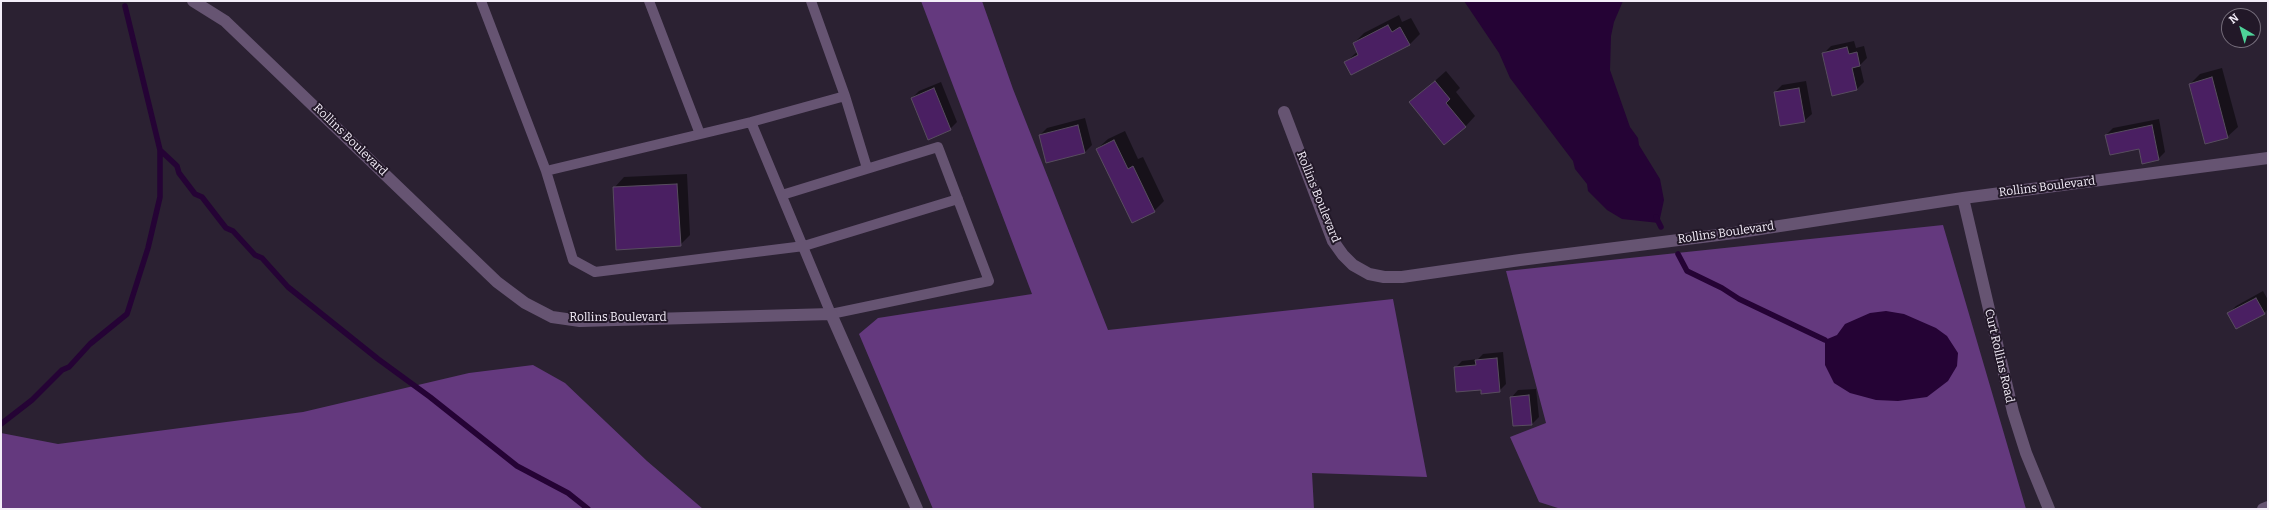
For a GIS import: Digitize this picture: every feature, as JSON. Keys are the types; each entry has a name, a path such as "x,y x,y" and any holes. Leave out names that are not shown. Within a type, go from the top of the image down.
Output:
{"street":[{"name":"Rollins Boulevard","path":"193,1 225,21 497,282 525,303 552,317 580,321 831,314"},
{"name":"Rollins Boulevard","path":"1284,112 1333,241 1343,255 1353,265 1369,274 1384,277 1402,277 1520,260 1734,233 1963,198 2268,158"},
{"name":"Curt Rollins Road","path":"1963,198 2013,412 2026,453 2049,509"},
{"path":"831,314 917,509"},
{"path":"2263,509 2268,507"}],"lane":[{"path":"481,1 546,171 573,260 595,272 804,246 958,199"},
{"path":"649,1 700,134"},
{"path":"811,1 845,96 867,168"},
{"path":"546,171 751,122 845,96"},
{"path":"751,122 782,195 804,246 831,314 989,281 938,147 782,195"}],"shaded area":[{"path":"921,1 982,1 1013,89 1108,330 1393,299 1427,477 1312,473 1314,509 933,509 859,334 878,318 1032,294"},
{"path":"1464,1 1623,1 1614,22 1611,36 1610,70 1630,127 1638,138 1639,145 1660,179 1664,200 1659,223 1622,219 1607,210 1588,191 1587,184 1575,169 1573,161 1510,78 1499,53"},
{"path":"1943,225 2026,509 1561,509 1539,502 1510,437 1546,423 1506,271"},
{"path":"1886,311 1904,314 1936,328 1947,336 1958,353 1957,366 1948,381 1927,397 1898,401 1876,400 1850,393 1834,383 1825,365 1825,340 1837,335 1845,324 1870,313"},
{"path":"533,365 565,383 647,461 703,509 1,509 1,433 58,444 303,412 469,373"}],"building":[{"path":"1388,25 1392,32 1400,27 1410,45 1351,75 1344,62 1358,55 1353,43"},
{"path":"1847,47 1849,54 1857,52 1860,66 1852,68 1857,90 1832,96 1822,53"},
{"path":"2212,77 2228,138 2205,144 2189,84"},
{"path":"1435,81 1450,99 1446,103 1466,127 1444,145 1409,102"},
{"path":"934,88 951,130 928,140 911,98"},
{"path":"1799,88 1805,122 1780,126 1774,92"},
{"path":"1078,125 1085,153 1046,163 1039,135"},
{"path":"2152,125 2159,160 2142,164 2139,149 2110,155 2105,135"},
{"path":"1114,140 1128,169 1133,166 1155,212 1132,223 1096,149"},
{"path":"677,184 681,246 616,250 613,187"},
{"path":"2256,298 2265,314 2236,329 2227,313"},
{"path":"1497,358 1500,392 1481,394 1481,390 1456,392 1454,367 1476,365 1475,360"},
{"path":"1529,395 1532,425 1513,426 1510,397"}],"waterway":[{"path":"1,424 32,400 62,370 69,367 90,344 127,314 148,248 160,197 160,150 125,6"},
{"path":"160,150 177,166 179,173 195,194 202,197 226,228 233,231 255,255 262,258 288,287 378,359 430,397 517,466 568,493 588,509"},
{"path":"1656,217 1661,227"},
{"path":"1678,254 1687,271 1722,288 1739,299 1825,340"}]}
